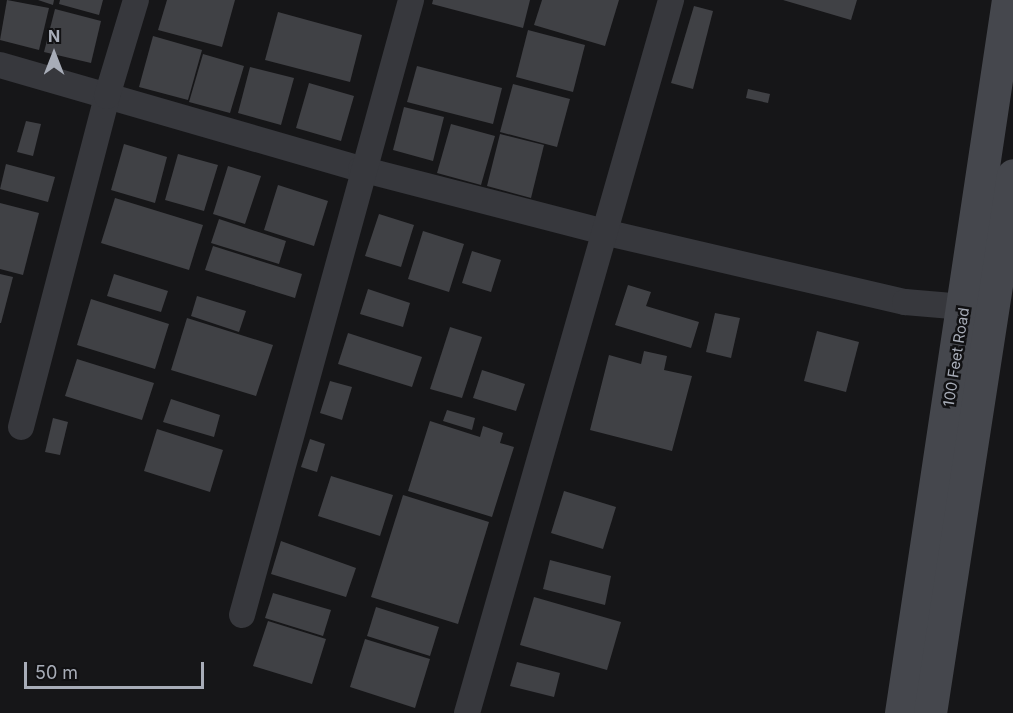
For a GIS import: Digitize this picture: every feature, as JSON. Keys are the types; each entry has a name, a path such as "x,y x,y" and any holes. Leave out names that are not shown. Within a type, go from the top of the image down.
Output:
{"street":[{"path":"21,427 107,96 136,0"},
{"path":"242,615 361,169 411,0"},
{"path":"467,713 608,233 671,0"},
{"name":"100 Feet Road","path":"901,713 964,307 1008,0"},
{"path":"0,65 361,169 608,233 905,302 964,307"},
{"name":"100 Feet Road","path":"930,713 1013,175"}],"building":[{"path":"7,0 49,8 39,50 0,40"},
{"path":"38,0 54,0 53,5"},
{"path":"60,0 103,0 99,15 59,4"},
{"path":"167,0 235,0 222,47 158,30"},
{"path":"433,0 530,0 523,28 432,4"},
{"path":"542,0 619,0 605,46 534,25"},
{"path":"783,0 857,0 851,20"},
{"path":"694,6 713,11 693,89 671,83"},
{"path":"55,9 101,21 91,63 44,52"},
{"path":"278,12 362,35 350,82 265,60"},
{"path":"528,30 585,45 573,92 516,77"},
{"path":"153,36 202,50 188,100 139,87"},
{"path":"203,54 244,66 230,113 189,102"},
{"path":"417,66 502,88 493,124 407,102"},
{"path":"250,67 294,78 281,125 238,113"},
{"path":"309,83 354,96 341,141 296,128"},
{"path":"513,84 570,99 557,147 500,132"},
{"path":"748,89 770,94 768,103 746,98"},
{"path":"404,107 444,117 433,161 393,150"},
{"path":"26,121 41,124 33,156 17,152"},
{"path":"451,124 495,136 481,185 437,173"},
{"path":"500,134 544,145 531,198 487,186"},
{"path":"124,144 167,157 155,203 111,190"},
{"path":"178,154 218,165 204,211 165,200"},
{"path":"6,164 55,177 48,202 0,189"},
{"path":"228,166 261,176 245,224 213,214"},
{"path":"278,185 328,201 314,246 264,230"},
{"path":"115,198 203,225 189,270 101,243"},
{"path":"0,203 39,213 23,275 0,269"},
{"path":"379,214 414,225 401,267 365,256"},
{"path":"219,219 286,241 279,264 211,243"},
{"path":"423,231 464,244 449,292 408,279"},
{"path":"213,246 302,274 295,298 205,270"},
{"path":"472,251 501,260 491,292 462,283"},
{"path":"0,274 13,277 1,323 0,323"},
{"path":"114,274 168,291 161,312 107,296"},
{"path":"628,285 651,292 646,306 699,322 691,348 615,325"},
{"path":"368,289 410,303 403,327 360,314"},
{"path":"197,296 246,311 239,332 191,316"},
{"path":"91,299 169,324 155,369 77,345"},
{"path":"715,313 740,318 731,358 706,352"},
{"path":"187,318 273,345 256,396 171,370"},
{"path":"450,327 482,337 462,398 430,389"},
{"path":"817,331 859,342 846,392 804,381"},
{"path":"348,333 422,357 412,387 338,364"},
{"path":"644,351 667,356 664,370 692,376 672,451 590,430 609,355 641,364"},
{"path":"77,359 154,383 142,420 65,396"},
{"path":"482,370 525,384 516,411 473,398"},
{"path":"330,381 352,387 342,420 320,413"},
{"path":"171,399 220,415 214,437 163,422"},
{"path":"447,410 475,418 472,430 443,421"},
{"path":"53,418 68,422 60,455 45,452"},
{"path":"430,421 480,437 483,426 503,433 500,443 514,447 492,517 408,491"},
{"path":"157,429 223,450 210,492 144,471"},
{"path":"310,439 325,444 317,472 301,467"},
{"path":"331,476 393,495 380,536 318,516"},
{"path":"564,491 616,507 603,549 551,533"},
{"path":"403,495 489,522 458,624 371,597"},
{"path":"281,541 356,568 346,597 271,574"},
{"path":"550,560 611,576 605,605 543,589"},
{"path":"273,593 331,610 323,636 265,618"},
{"path":"534,597 621,622 607,670 520,645"},
{"path":"376,607 439,627 430,656 367,636"},
{"path":"268,621 326,639 312,684 253,666"},
{"path":"365,639 430,659 415,708 350,687"},
{"path":"517,662 560,673 554,697 510,686"}]}
